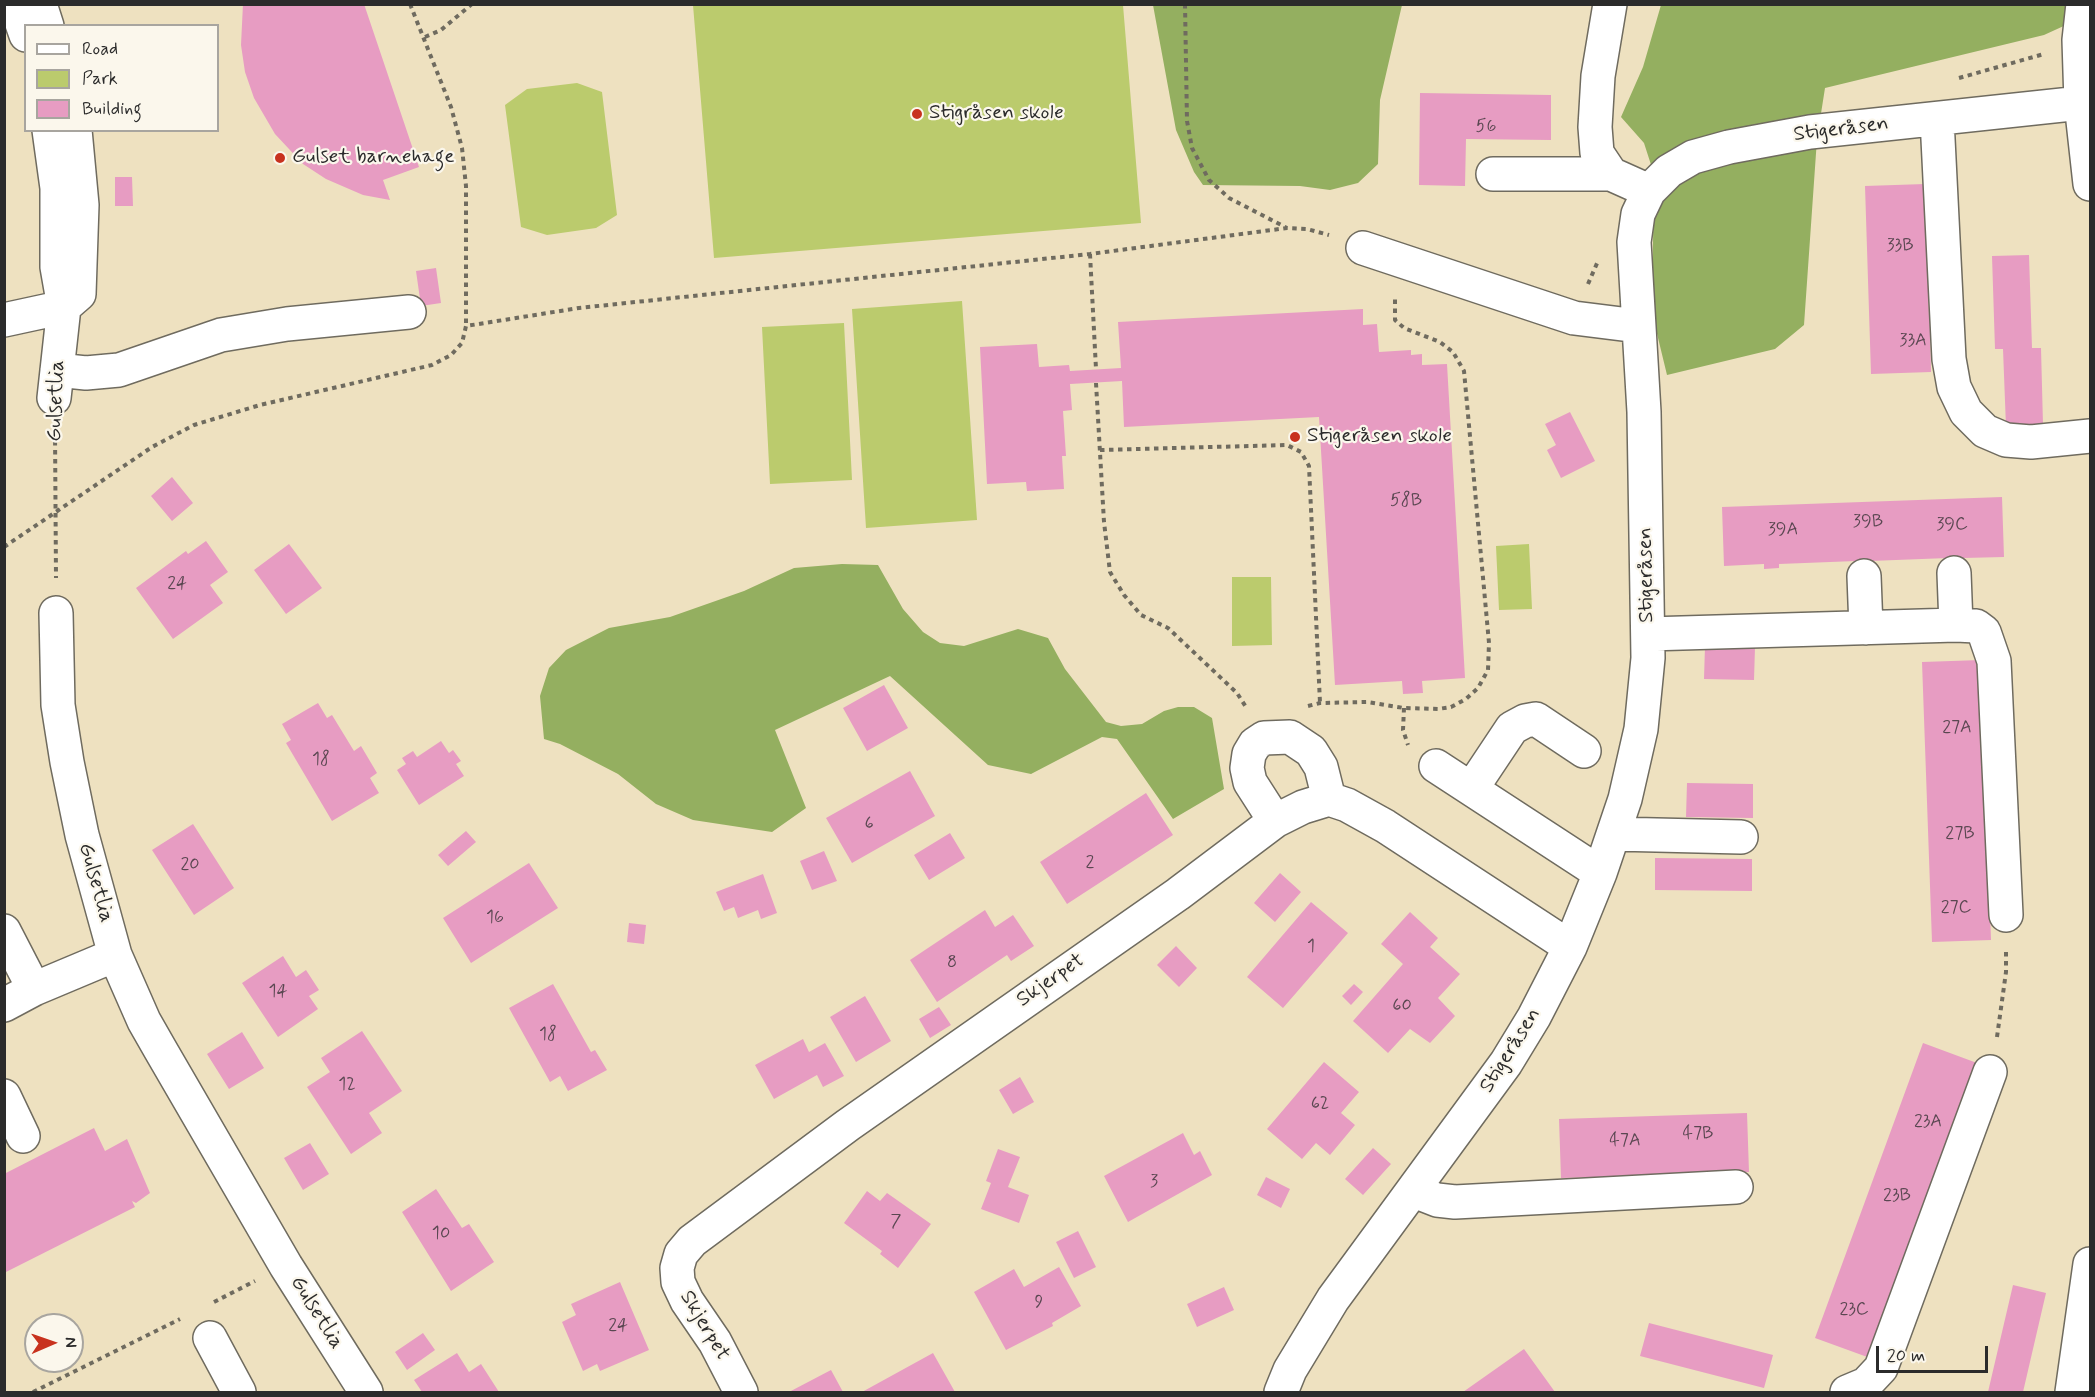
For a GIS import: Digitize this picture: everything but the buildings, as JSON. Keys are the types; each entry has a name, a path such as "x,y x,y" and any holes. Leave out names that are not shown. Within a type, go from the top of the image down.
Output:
{"street":[{"path":"15,4 24,29"},
{"path":"40,4 46,24"},
{"path":"1610,4 1598,76 1595,127 1597,153 1611,174"},
{"path":"2084,4 2079,40 2081,103 2091,184"},
{"name":"Stigeråsen","path":"1281,1392 1290,1370 1333,1299 1506,1063 1534,1017 1570,947 1600,873 1625,799 1641,729 1648,634 1644,412 1634,242 1638,214 1649,191 1669,171 1693,157 1729,147 1810,132 2081,103"},
{"path":"1937,119 1950,359 1954,387 1966,412 1985,431 2006,440 2031,442 2091,436"},
{"name":"Gulsetlia","path":"49,132 57,188 57,267 64,307 55,384"},
{"name":"Gulsetlia","path":"64,307 79,294 83,240 80,164 75,132"},
{"path":"1493,174 1611,174 1649,191"},
{"path":"1363,248 1574,318 1638,326"},
{"path":"4,320 64,307"},
{"path":"55,384 86,373 119,370 221,335 287,324 408,312"},
{"path":"1954,573 1956,625"},
{"path":"1864,576 1866,628"},
{"name":"Gulsetlia","path":"56,613 58,705 67,762 82,835 115,955 144,1021 286,1266 366,1392"},
{"path":"1648,634 1956,625 1976,626 1984,632 1994,661 2006,915"},
{"path":"1472,788 1512,728 1525,721 1536,719 1584,752"},
{"path":"1275,821 1250,782 1247,768 1249,754 1255,744 1264,738 1290,737 1311,751 1321,767 1329,799 1347,805 1385,826 1570,947"},
{"path":"1436,766 1600,873"},
{"name":"Skjerpet","path":"741,1392 733,1373 687,1301 678,1282 677,1268 681,1254 692,1241 848,1125 1178,894 1275,821 1303,807 1329,799"},
{"path":"1614,834 1741,837"},
{"path":"4,931 34,989"},
{"path":"4,1005 34,989 115,955"},
{"path":"1847,1392 1866,1384 1881,1368 1990,1072"},
{"path":"4,1096 23,1136"},
{"path":"1414,1191 1437,1200 1455,1202 1736,1187"},
{"path":"2072,1392 2091,1263"},
{"path":"200,1326 239,1392"}],"path":[{"path":"4,547 57,514 152,447 194,425 260,405 432,365 451,355 462,343 466,326 467,228 462,148 451,106 410,4"},
{"path":"425,38 441,30 472,4"},
{"path":"1185,4 1186,121 1192,148 1209,180 1229,198 1287,228"},
{"path":"466,326 590,307 1090,254 1287,228 1307,229 1363,248"},
{"path":"1090,254 1096,369"},
{"path":"1303,708 1320,703 1366,702 1438,709 1451,707 1466,699 1478,688 1488,670 1489,643 1464,371 1453,352 1440,342 1404,328 1395,320 1393,312 1399,260"},
{"path":"1096,383 1110,572 1124,596 1141,615 1168,628 1237,693 1264,738"},
{"name":"Gulsetlia","path":"55,384 56,613"},
{"path":"1100,450 1287,445 1301,452 1310,466 1320,703"},
{"path":"1990,1072 2006,972 2006,915"},
{"path":"211,1303 286,1266"},
{"path":"33,1392 200,1326"}],"green space":[{"name":"Stigråsen skole","path":"693,5 1123,5 1141,223 714,258"},
{"path":"1153,5 1402,5 1380,100 1378,164 1358,183 1330,190 1300,186 1203,185 1194,172 1176,130"},
{"path":"1661,5 2090,5 2090,14 2044,35 1825,88 1817,139 1804,325 1775,349 1667,375 1652,313 1654,174 1644,143 1621,117 1643,67"},
{"path":"577,83 602,92 617,215 596,228 547,235 521,227 505,105 527,89"},
{"path":"962,301 977,520 866,528 852,309"},
{"path":"844,323 852,480 770,484 762,327"},
{"path":"1529,544 1532,609 1499,610 1496,546"},
{"path":"842,564 878,565 903,609 923,632 940,643 964,646 1018,629 1048,638 1065,669 1106,722 1121,726 1142,724 1164,711 1178,707 1194,707 1212,718 1224,789 1173,819 1117,739 1102,737 1031,774 988,765 890,676 775,730 806,808 772,832 693,820 656,804 618,774 560,744 544,739 540,696 549,668 566,650 609,628 670,617 744,591 794,568"},
{"path":"1232,577 1271,577 1272,645 1232,646"}],"place":[{"name":"Stigråsen skole","path":"917,114"},
{"name":"Gulset barnehage","path":"280,158"},
{"name":"Stigeråsen skole","path":"1295,437"}]}
